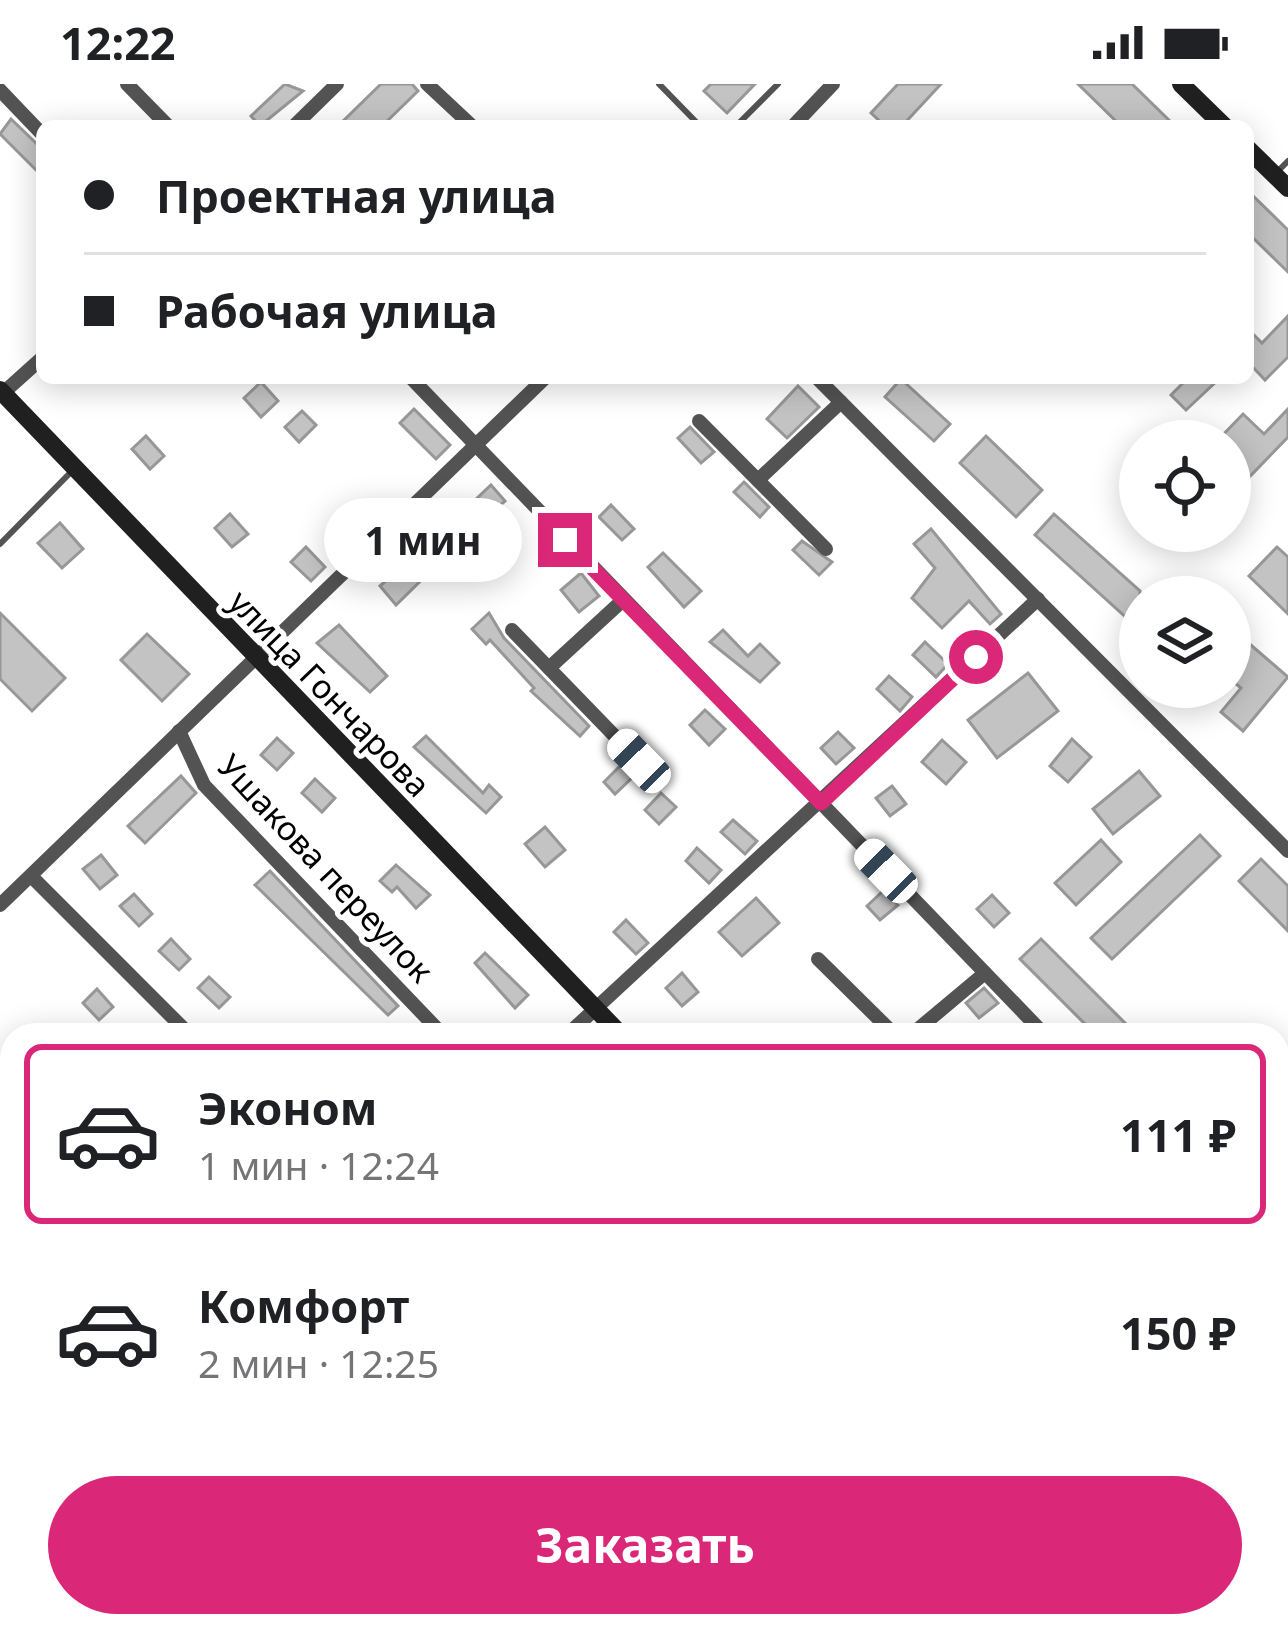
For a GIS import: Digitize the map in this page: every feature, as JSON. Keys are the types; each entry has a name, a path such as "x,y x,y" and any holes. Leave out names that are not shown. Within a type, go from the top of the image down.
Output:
{"street":[{"path":"127,84 162,120"},
{"path":"300,120 337,84"},
{"path":"428,84 466,120"},
{"path":"799,120 833,84"},
{"path":"1181,84 1218,120"},
{"path":"0,90 36,128"},
{"path":"1254,153 1283,175"},
{"path":"1,391 36,363"},
{"path":"417,384 1033,1023"},
{"path":"0,905 539,384"},
{"path":"823,384 1288,851"},
{"name":"улица Гончарова","path":"1,391 609,1023"},
{"path":"758,480 841,402"},
{"path":"699,421 826,549"},
{"path":"579,1023 1038,599"},
{"path":"549,668 622,601"},
{"path":"512,629 639,761"},
{"name":"Ушакова переулок","path":"178,731 204,785 432,1023"},
{"path":"31,876 178,1023"},
{"path":"818,959 884,1023"},
{"path":"925,1023 985,973"}],"lane":[{"path":"742,120 778,84"},
{"path":"662,85 694,120"},
{"path":"0,544 74,469"}],"building":[{"path":"285,84 303,91 267,120 251,116"},
{"path":"381,84 412,84 418,91 388,120 344,120"},
{"path":"711,84 755,84 727,113 704,91"},
{"path":"898,84 941,84 908,120 879,120 871,113"},
{"path":"1078,84 1132,84 1169,120 1115,120"},
{"path":"11,119 36,143 36,170 0,134"},
{"path":"1254,197 1288,230 1288,272 1254,239"},
{"path":"1288,316 1288,357 1265,380 1254,368 1254,335 1262,343"},
{"path":"263,384 278,401 261,417 244,398"},
{"path":"897,384 906,384 950,424 934,441 885,397"},
{"path":"1182,384 1214,384 1186,410 1171,395"},
{"path":"798,386 819,407 787,438 767,419"},
{"path":"414,409 450,445 436,459 400,423"},
{"path":"1288,409 1288,437 1251,475 1251,422 1264,434"},
{"path":"302,411 316,425 299,442 285,427"},
{"path":"690,427 714,452 701,463 678,438"},
{"path":"146,436 164,456 150,469 132,449"},
{"path":"986,436 1042,490 1016,517 960,463"},
{"path":"744,482 769,507 760,517 734,492"},
{"path":"491,485 505,501 488,516 474,501"},
{"path":"611,505 634,529 622,540 599,517"},
{"path":"230,514 248,534 232,547 215,528"},
{"path":"1054,514 1123,576 1119,576 1119,611 1035,535"},
{"path":"60,523 83,549 62,568 38,543"},
{"path":"931,529 1001,614 990,624 969,601 942,628 912,598 935,568 914,544"},
{"path":"438,535 452,550 396,605 380,586"},
{"path":"802,541 832,562 819,575 793,550"},
{"path":"306,547 325,567 311,581 291,562"},
{"path":"1277,547 1288,557 1288,614 1251,576"},
{"path":"663,553 701,591 684,607 648,567"},
{"path":"581,573 599,596 579,612 561,590"},
{"path":"0,613 65,678 32,711 0,679"},
{"path":"489,613 504,638 589,726 580,736 531,691 534,688 490,640 486,644 472,629"},
{"path":"339,625 387,676 370,692 317,643"},
{"path":"723,630 748,656 760,644 779,663 760,682 710,642"},
{"path":"147,634 189,674 162,701 121,660"},
{"path":"925,642 948,664 936,677 913,655"},
{"path":"1251,645 1288,677 1243,731 1221,712 1251,708"},
{"path":"1028,673 1058,711 997,758 968,720"},
{"path":"889,676 912,697 900,711 877,689"},
{"path":"705,710 725,729 709,745 690,725"},
{"path":"838,732 854,748 836,764 821,748"},
{"path":"426,736 483,793 489,785 501,797 486,813 414,747"},
{"path":"277,738 293,753 277,770 261,755"},
{"path":"1072,739 1091,757 1068,782 1050,766"},
{"path":"942,740 966,762 946,784 922,762"},
{"path":"624,762 637,773 615,794 604,782"},
{"path":"1139,771 1160,796 1113,834 1093,809"},
{"path":"181,776 196,793 145,843 128,826"},
{"path":"315,779 335,798 322,812 302,793"},
{"path":"892,786 906,804 890,816 876,798"},
{"path":"661,793 676,807 659,824 645,810"},
{"path":"733,820 757,841 745,854 721,832"},
{"path":"545,827 565,850 545,867 525,844"},
{"path":"1200,835 1220,856 1112,959 1091,938"},
{"path":"1101,840 1121,862 1076,905 1055,883"},
{"path":"697,848 721,870 709,883 686,861"},
{"path":"101,855 117,875 100,889 83,869"},
{"path":"1261,859 1288,886 1288,931 1239,881"},
{"path":"396,865 430,895 416,908 397,887 392,892 380,881"},
{"path":"270,871 398,1006 388,1015 255,885"},
{"path":"884,890 898,905 880,920 867,906"},
{"path":"134,894 152,914 139,926 120,906"},
{"path":"992,895 1009,913 994,927 977,909"},
{"path":"756,898 779,923 742,956 719,932"},
{"path":"626,920 648,943 636,954 614,932"},
{"path":"171,939 190,959 179,970 159,951"},
{"path":"1041,939 1125,1023 1084,1023 1020,959"},
{"path":"485,953 528,995 515,1008 475,963"},
{"path":"682,973 698,992 682,1006 666,988"},
{"path":"209,977 230,997 219,1008 198,988"},
{"path":"984,988 998,1003 979,1018 966,1003"},
{"path":"97,989 113,1007 99,1020 83,1003"}],"route":[{"path":"565,540 821,803 976,657"}]}
